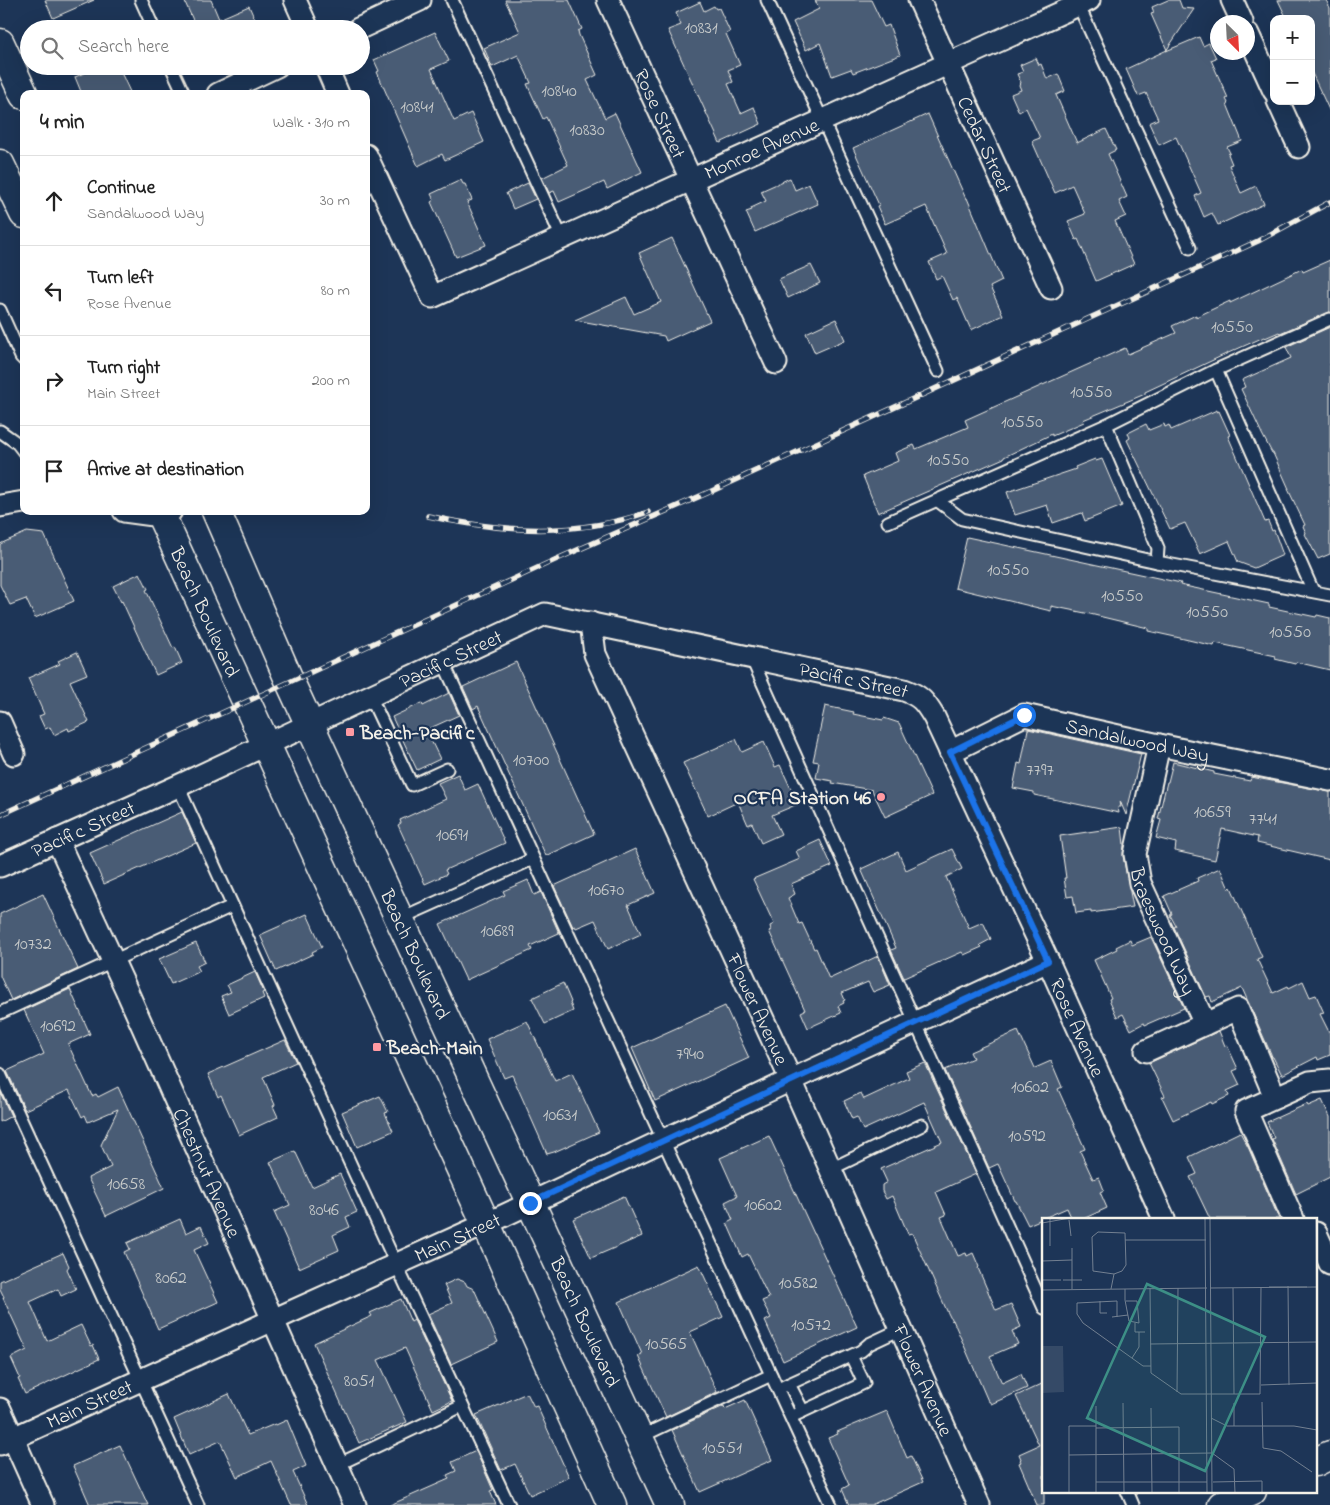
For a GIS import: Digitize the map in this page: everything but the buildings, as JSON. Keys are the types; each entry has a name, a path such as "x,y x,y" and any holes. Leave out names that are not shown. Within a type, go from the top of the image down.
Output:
{"main road":[{"path":"0,43 22,90"},
{"path":"0,164 20,205"},
{"name":"Beach Boulevard","path":"165,515 267,745 612,1505"},
{"name":"Beach Boulevard","path":"218,515 310,724 670,1505"},
{"path":"1318,1461 1330,1455"},
{"path":"1222,1505 1250,1492"}],"street":[{"path":"295,0 304,20"},
{"path":"370,23 420,0"},
{"name":"Rose Street","path":"608,0 776,363"},
{"name":"Cedar Street","path":"919,0 1051,288"},
{"path":"1232,0 1239,15"},
{"name":"Monroe Avenue","path":"370,163 432,297 1081,2"},
{"path":"1255,49 1270,82"},
{"path":"226,90 258,75"},
{"path":"330,75 336,90"},
{"path":"1280,105 1299,147"},
{"path":"0,506 20,503"},
{"name":"Pacific Street","path":"0,866 267,745 546,614 904,690 915,694 925,702"},
{"name":"Flower Avenue","path":"591,623 595,654 792,1080 979,1505"},
{"name":"Rose Avenue","path":"925,702 934,717 1048,961 1164,1218"},
{"name":"Sandalwood Way","path":"950,752 1024,715 1330,780"},
{"path":"0,722 14,754"},
{"name":"Braeswood Way","path":"1159,745 1135,854 1140,883 1205,1024"},
{"name":"Chestnut Avenue","path":"57,840 113,961 355,1505"},
{"name":"Main Street","path":"7,1441 486,1224 1048,961"},
{"path":"1146,1051 1238,1009 1276,1097"},
{"path":"1293,1218 1246,1111 1310,1082 1330,1080"},
{"path":"1318,1237 1330,1264"},
{"path":"0,1409 7,1441 43,1505"}],"lane":[{"path":"141,0 150,20"},
{"path":"452,0 562,238"},
{"path":"767,0 938,371"},
{"path":"1081,2 1190,248"},
{"path":"176,75 182,90"},
{"path":"0,310 20,354"},
{"path":"888,522 1106,425 1216,370 1330,319"},
{"path":"1216,370 1313,591"},
{"path":"1106,425 1158,548 1158,562"},
{"path":"0,431 20,447"},
{"path":"938,501 962,519 1158,562 1330,595"},
{"path":"751,658 1042,1304"},
{"path":"443,662 831,1505"},
{"path":"370,696 412,785 448,769"},
{"path":"178,786 396,1264 509,1505"},
{"path":"399,918 533,859"},
{"path":"0,1013 232,906"},
{"path":"0,1074 198,1505"},
{"path":"830,1169 922,1125"},
{"path":"778,1389 851,1356 869,1344 901,1328"},
{"path":"791,1417 864,1383 851,1356"},
{"path":"638,1438 771,1375"},
{"path":"789,1384 803,1411"},
{"path":"337,1465 462,1406"},
{"path":"1127,1492 1133,1505"}],"railway":[{"path":"0,815 557,559 714,490 1258,241 1330,202"},
{"path":"428,516 483,526 538,529 594,525 648,512"}],"place":[{"name":"Beach-Pacific","path":"350,732"},
{"name":"OCFA Station 46","path":"881,797"},
{"name":"Beach-Main","path":"377,1047"}],"route":[{"path":"530,1203 1048,961 950,752 1024,715"}]}
